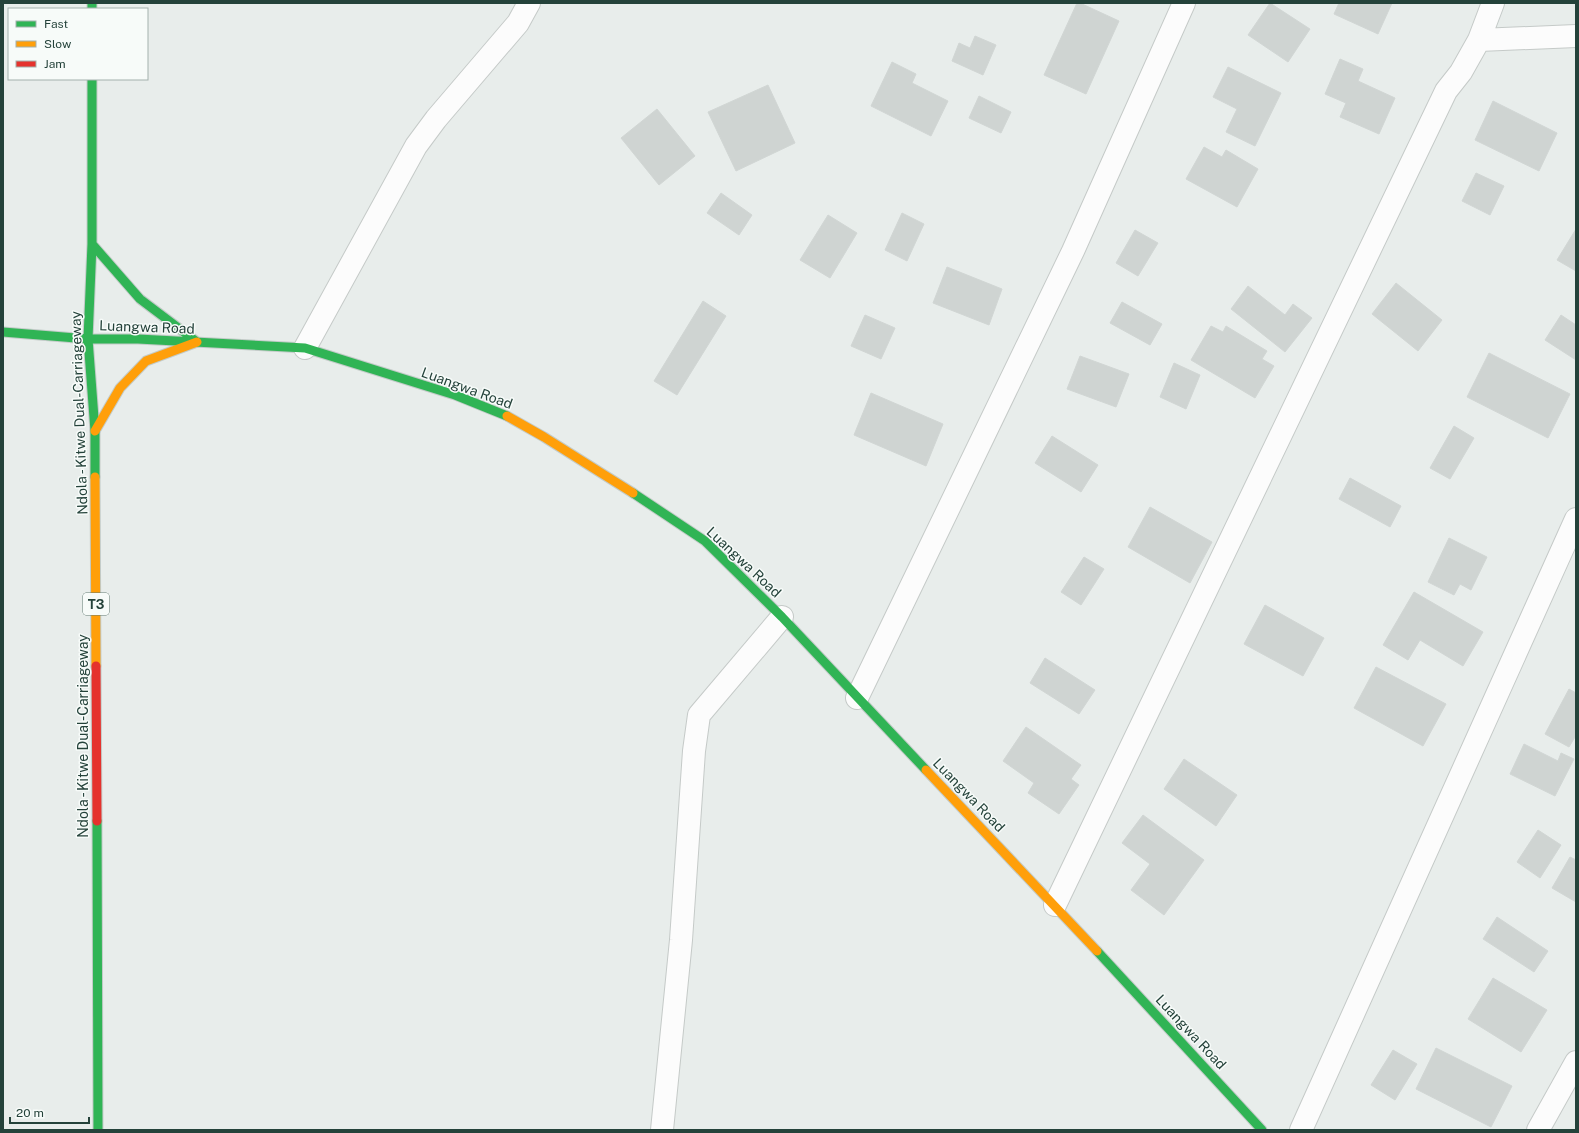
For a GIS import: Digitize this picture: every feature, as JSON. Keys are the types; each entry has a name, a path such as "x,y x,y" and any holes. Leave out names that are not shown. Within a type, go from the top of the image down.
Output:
{"main road":[{"name":"Ndola - Kitwe Dual-Carriageway","path":"92,80 92,244 88,339 95,431 98,1130"},
{"path":"92,244 140,299 197,342"},
{"name":"Luangwa Road","path":"3,332 88,339 138,339 305,348 455,395 502,414 537,433 626,489 705,541 782,617 857,698 1055,905 1262,1130"},
{"path":"95,431 120,388 146,361 197,342"}],"street":[{"path":"305,348 416,146 436,119 518,23 529,3"},
{"path":"857,698 1073,251 1184,3"},
{"path":"1055,905 1446,91 1461,72 1479,40 1492,3"},
{"path":"1479,40 1576,36"},
{"path":"1301,1130 1576,519"},
{"path":"662,1130 681,940 694,751 699,715 782,617"},
{"path":"1538,1130 1576,1062"}],"building":[{"path":"1077,3 1119,21 1086,94 1044,75"},
{"path":"1270,3 1310,29 1288,62 1248,35"},
{"path":"1339,3 1392,3 1378,34 1334,14"},
{"path":"975,36 996,45 983,75 952,61 959,43 970,48"},
{"path":"1340,59 1363,69 1358,81 1395,98 1379,134 1340,117 1346,103 1325,94"},
{"path":"892,62 916,74 912,83 948,101 931,136 871,106"},
{"path":"1228,67 1281,93 1255,146 1226,132 1237,109 1213,97"},
{"path":"768,85 795,143 736,171 708,112"},
{"path":"979,96 1011,112 1001,133 969,118"},
{"path":"1493,101 1557,133 1539,171 1475,140"},
{"path":"657,109 695,156 659,185 621,138"},
{"path":"1204,147 1222,157 1226,150 1258,169 1237,207 1186,179"},
{"path":"1476,173 1504,186 1490,215 1462,201"},
{"path":"721,193 752,215 739,235 707,213"},
{"path":"902,213 924,224 907,261 885,250"},
{"path":"828,215 857,233 830,278 800,260"},
{"path":"1576,229 1576,271 1557,260"},
{"path":"1135,230 1158,243 1138,276 1116,263"},
{"path":"947,267 1002,289 989,325 933,303"},
{"path":"1396,283 1442,320 1418,351 1372,314"},
{"path":"1248,286 1285,315 1293,304 1312,318 1285,352 1231,309"},
{"path":"703,301 726,316 677,395 654,381"},
{"path":"1122,302 1162,324 1150,345 1110,323"},
{"path":"865,315 895,328 881,359 851,346"},
{"path":"1561,315 1576,325 1576,360 1545,340"},
{"path":"1211,326 1223,332 1226,326 1267,351 1262,359 1274,366 1255,398 1191,360"},
{"path":"1489,353 1570,394 1548,438 1467,397"},
{"path":"1080,356 1129,374 1116,407 1067,389"},
{"path":"1174,363 1200,375 1186,409 1160,397"},
{"path":"871,393 943,424 926,466 854,435"},
{"path":"1454,426 1474,438 1450,479 1430,468"},
{"path":"1052,436 1098,465 1081,492 1035,463"},
{"path":"1350,478 1401,506 1390,527 1339,499"},
{"path":"1150,507 1212,542 1190,583 1128,547"},
{"path":"1449,538 1487,557 1471,590 1460,584 1454,595 1428,582"},
{"path":"1084,557 1104,569 1081,605 1061,592"},
{"path":"1414,592 1483,632 1463,666 1420,640 1408,660 1383,645"},
{"path":"1265,605 1324,638 1303,676 1244,644"},
{"path":"1045,658 1095,690 1079,714 1030,683"},
{"path":"1376,667 1446,704 1423,746 1354,708"},
{"path":"1569,689 1576,693 1576,738 1575,737 1569,747 1545,734"},
{"path":"1026,727 1081,765 1071,779 1079,785 1059,814 1028,793 1034,783 1003,761"},
{"path":"1524,744 1558,761 1561,753 1574,759 1555,796 1510,774"},
{"path":"1184,759 1237,795 1216,826 1164,789"},
{"path":"1143,815 1204,860 1164,915 1131,890 1150,864 1122,843"},
{"path":"1538,830 1561,845 1540,878 1517,862"},
{"path":"1570,857 1576,860 1576,902 1552,888"},
{"path":"1497,917 1548,951 1534,972 1483,939"},
{"path":"1493,978 1547,1010 1521,1052 1468,1019"},
{"path":"1436,1048 1512,1086 1491,1127 1416,1089"},
{"path":"1393,1050 1417,1064 1395,1100 1371,1085"}],"traffic: fast":[{"path":"92,3 92,8"},
{"path":"92,80 92,244 88,339 95,431 95,477"},
{"path":"92,244 140,299 197,342"},
{"path":"3,332 88,339 138,339 305,348 455,395 507,416"},
{"path":"633,493 705,541 782,617 926,770"},
{"path":"97,821 98,1130"},
{"path":"1097,951 1262,1130"}],"traffic: slow":[{"path":"95,431 120,388 146,361 197,342"},
{"path":"507,416 544,437 633,493"},
{"path":"95,477 96,666"},
{"path":"926,770 1097,951"}],"traffic: jam":[{"path":"96,666 97,821"}]}
